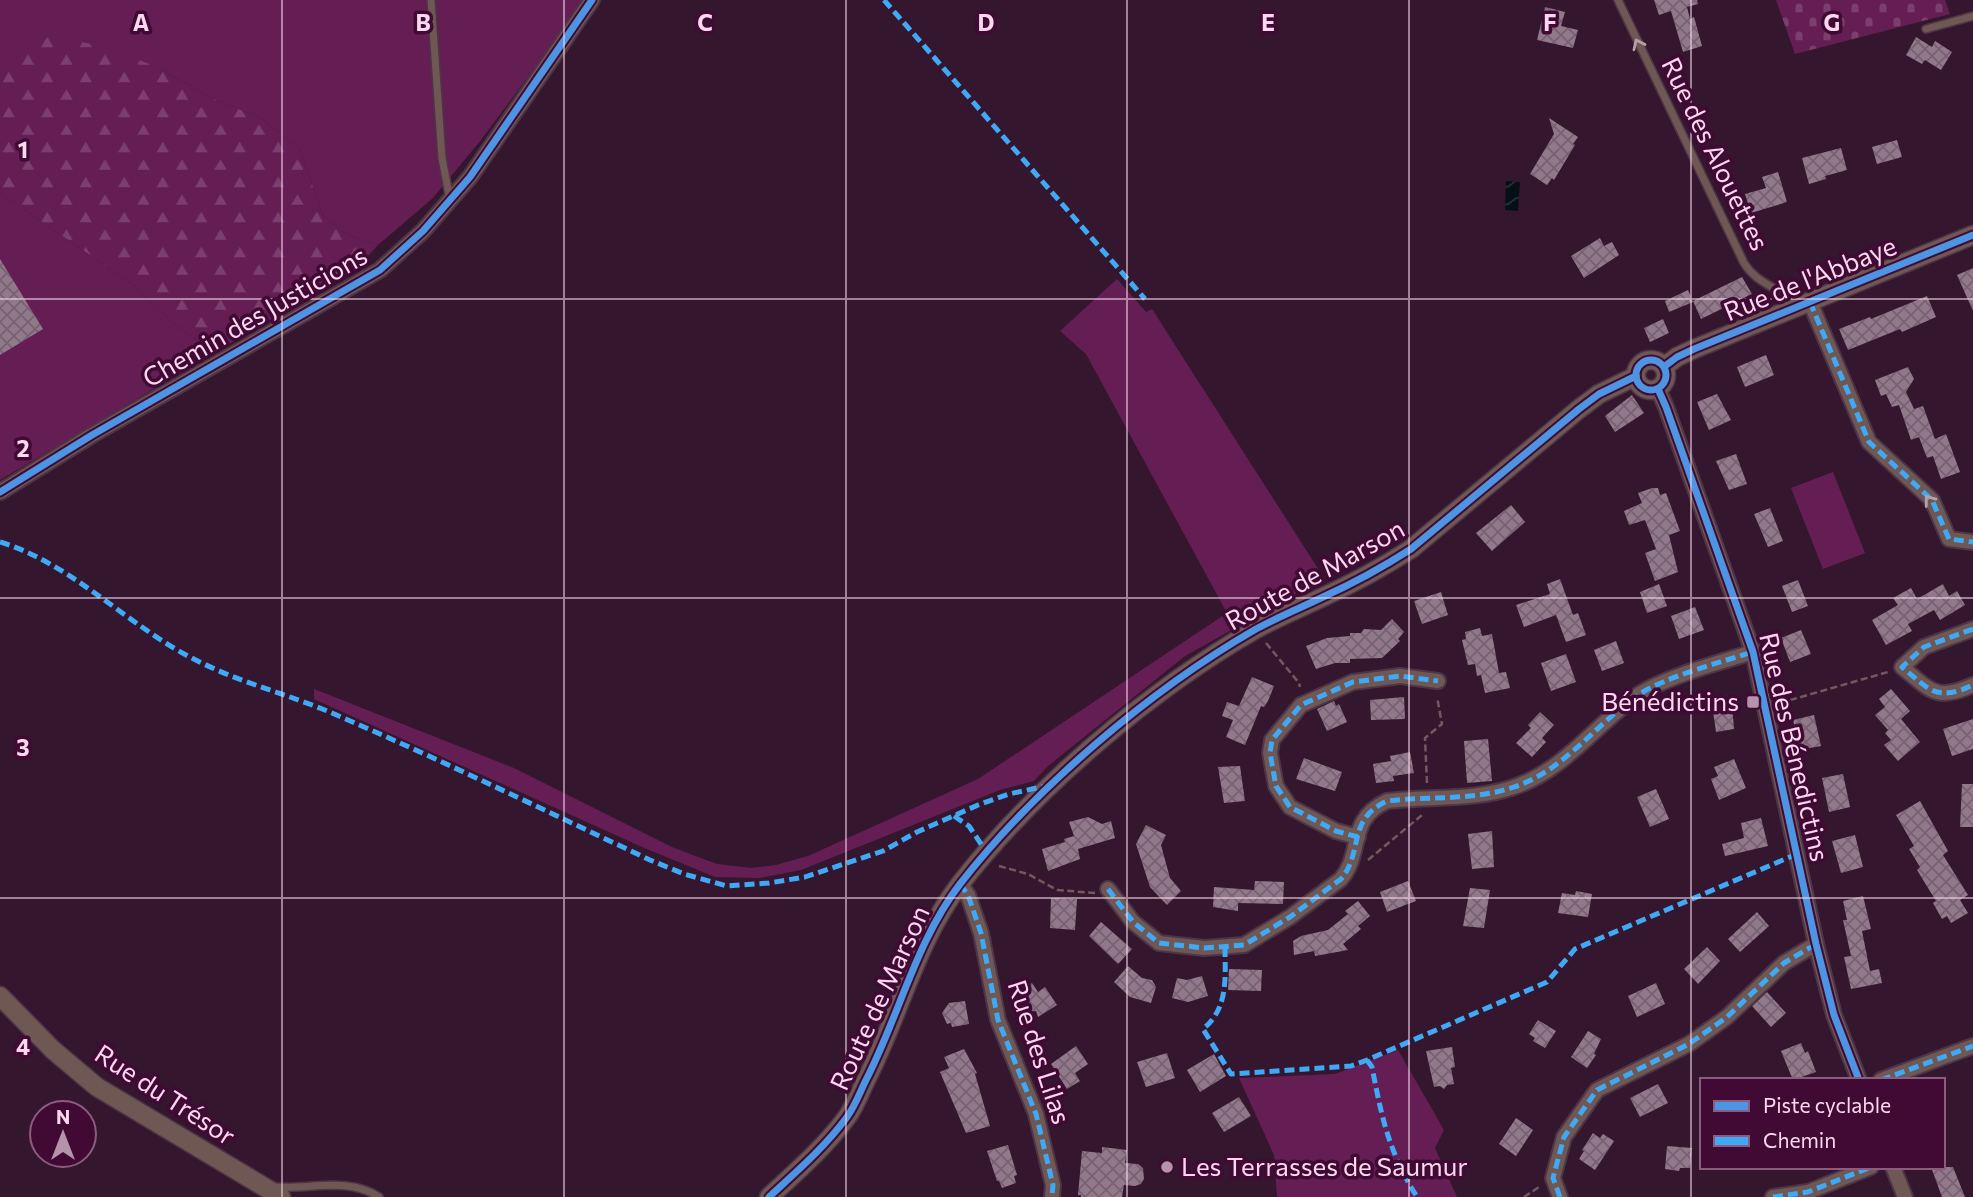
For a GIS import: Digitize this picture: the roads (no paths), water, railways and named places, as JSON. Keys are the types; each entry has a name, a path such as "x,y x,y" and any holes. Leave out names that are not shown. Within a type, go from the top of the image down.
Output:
{"street":[{"name":"Chemin des Justicions","path":"0,492 92,435 380,270 423,231 477,166 592,0"},
{"name":"Rue de l'Abbaye","path":"1665,366 1694,349 1973,234"},
{"path":"1803,304 1844,384 1869,442 1933,500 1949,539 1973,542"},
{"path":"1655,359 1665,366 1666,379 1658,389 1641,387 1636,376 1643,361 1655,359"},
{"name":"Route de Marson","path":"769,1197 812,1157 848,1116 880,1054 940,914 960,884 1050,786 1186,673 1255,630 1381,568 1411,549 1589,402 1636,376"},
{"name":"Rue des Bénedictins","path":"1658,389 1754,652 1816,944 1834,1016 1858,1078"},
{"path":"1973,629 1924,647 1902,667 1933,692 1954,694 1973,685"},
{"path":"1108,889 1133,922 1159,943 1204,948 1244,946 1290,917 1347,872 1365,814 1374,807 1387,800 1485,794 1516,787 1560,761 1640,694 1663,683 1754,652"},
{"path":"1358,837 1336,831 1290,807 1276,786 1270,752 1272,740 1301,705 1353,682 1400,677 1438,681"},
{"name":"Rue des Lilas","path":"960,884 968,895 981,933 998,1020 1036,1114 1053,1185 1052,1197"},
{"path":"1560,1197 1553,1178 1564,1137 1597,1090 1689,1044 1727,1017 1784,962 1816,944"},
{"name":"Rue du Trésor","path":"0,996 52,1050 97,1087 281,1197"},
{"path":"1886,1078 1973,1046"},
{"path":"1773,1197 1808,1192 1866,1169"},
{"path":"1894,1169 1905,1197"}],"lane":[{"path":"431,0 442,158 450,200"},
{"name":"Rue des Alouettes","path":"1618,0 1744,262 1754,278 1803,304"},
{"path":"1926,29 1973,16"},
{"path":"260,1186 286,1188 346,1185 367,1189 379,1197"}],"water":[{"path":"1506,181 1520,182 1518,211 1505,210"}],"place":[{"name":"Bénédictins","path":"1753,702"},
{"name":"Les Terrasses de Saumur","path":"1167,1167"}]}
